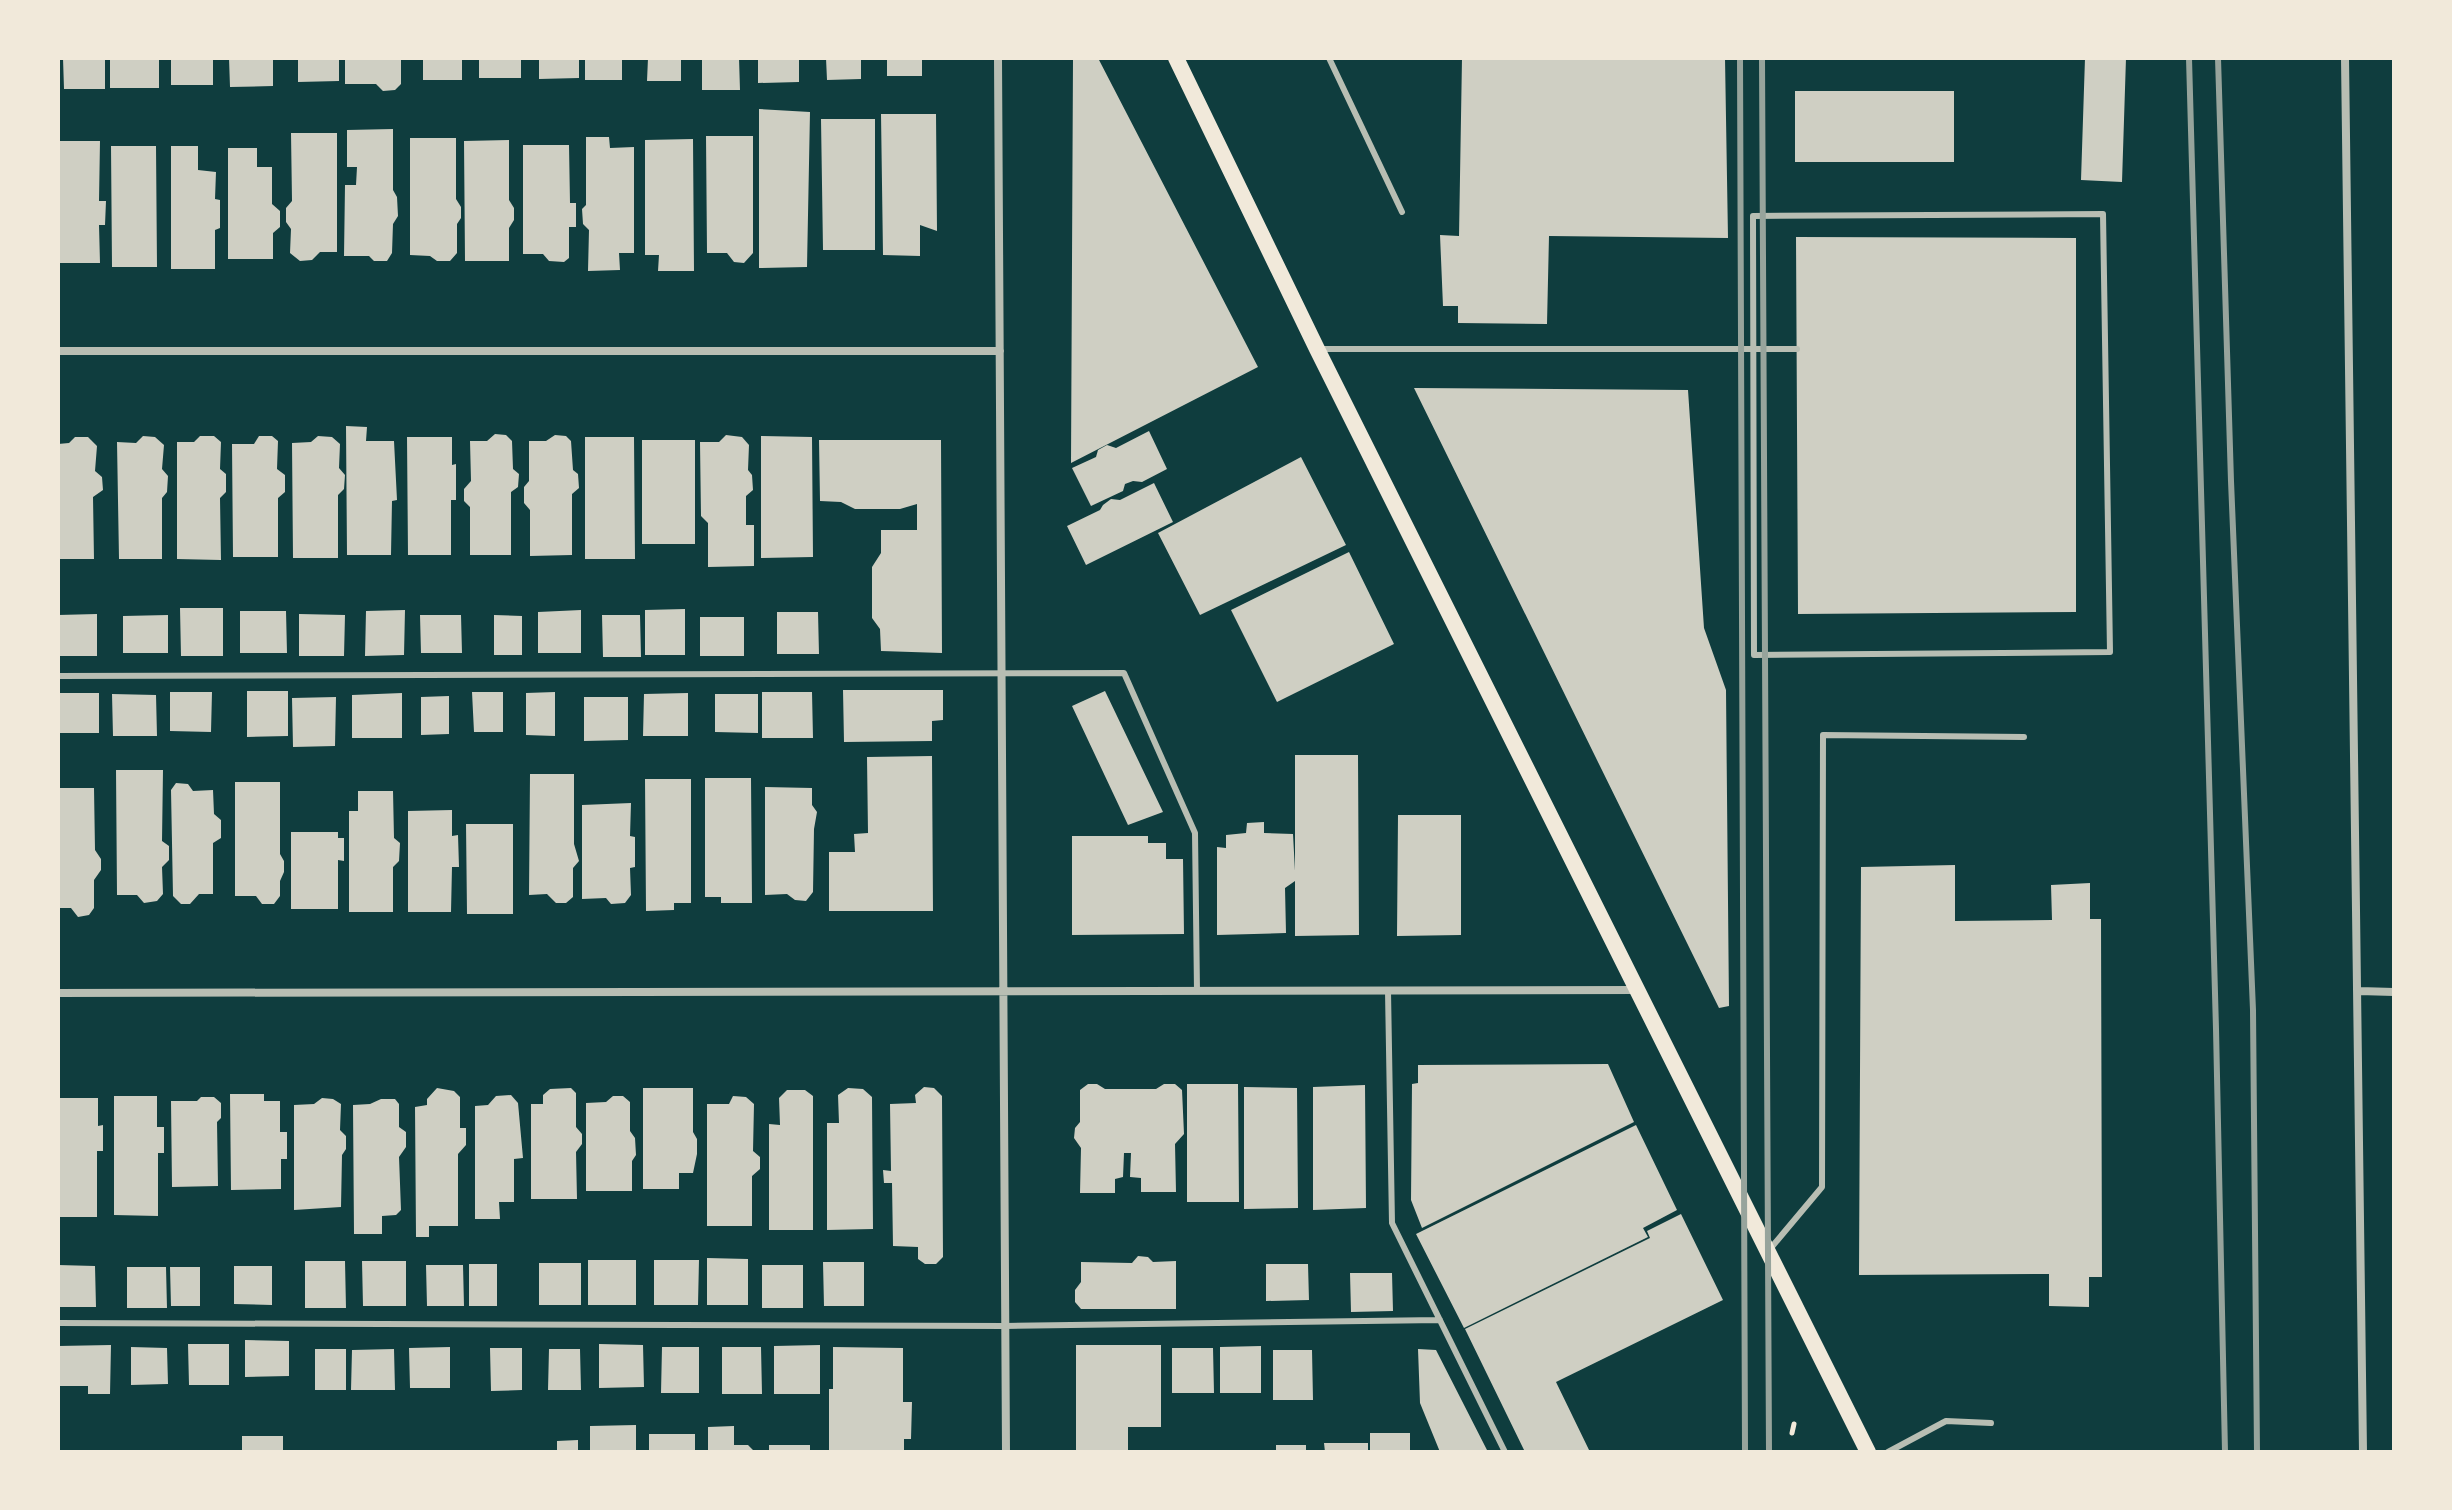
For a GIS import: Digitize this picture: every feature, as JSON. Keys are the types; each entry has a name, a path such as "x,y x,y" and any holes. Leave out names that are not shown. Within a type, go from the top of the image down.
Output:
{"main road":[{"path":"1176,58 1317,349 1868,1452"}],"street":[{"path":"998,58 1006,1452"},
{"path":"2345,58 2363,1452"},
{"path":"58,351 1000,351"},
{"path":"58,993 1637,990"},
{"path":"2359,991 2394,992"}],"lane":[{"path":"1329,58 1402,212"},
{"path":"2103,214 2110,652 1754,655 1753,349 1753,216 2103,214"},
{"path":"1317,349 1797,349"},
{"path":"58,676 1124,673 1195,833 1197,991"},
{"path":"1767,1252 1822,1187 1823,735 2024,737"},
{"path":"1388,991 1392,1223 1505,1452"},
{"path":"58,1323 1005,1326 1440,1320"},
{"path":"1888,1452 1946,1421 1991,1423"}],"path":[{"path":"1792,1433 1794,1424"}],"building":[{"path":"63,58 105,58 105,89 64,89"},
{"path":"110,58 159,58 159,88 110,88"},
{"path":"171,58 213,58 213,85 171,85"},
{"path":"229,58 273,58 273,86 230,87"},
{"path":"298,58 339,58 339,81 298,82"},
{"path":"345,58 401,58 401,84 395,90 383,91 376,84 345,84"},
{"path":"423,58 462,58 462,80 423,80"},
{"path":"479,58 521,58 521,78 479,78"},
{"path":"539,58 579,58 579,78 539,79"},
{"path":"585,58 622,58 622,80 585,80"},
{"path":"648,58 681,58 681,81 647,81"},
{"path":"702,58 739,58 740,90 702,90"},
{"path":"758,58 799,58 799,82 758,83"},
{"path":"826,58 861,58 861,79 827,80"},
{"path":"887,58 922,58 922,76 887,76"},
{"path":"1073,58 1098,58 1258,367 1071,463"},
{"path":"1462,58 1725,58 1728,238 1549,236 1547,324 1458,323 1458,306 1443,306 1440,235 1459,236"},
{"path":"2085,58 2126,58 2122,182 2081,180"},
{"path":"1795,91 1954,91 1954,162 1795,162"},
{"path":"759,109 810,112 807,267 759,268"},
{"path":"881,114 936,114 937,231 920,225 920,256 883,255"},
{"path":"821,119 875,119 875,250 823,250"},
{"path":"393,129 393,190 397,197 398,216 393,224 392,253 387,261 374,261 369,256 344,256 345,185 356,185 357,167 347,167 347,130"},
{"path":"291,133 337,133 337,252 320,252 312,260 300,261 290,253 291,229 286,222 286,208 292,201"},
{"path":"706,136 753,136 753,253 744,263 734,262 727,253 707,253"},
{"path":"586,137 609,137 610,148 634,147 634,253 619,253 620,270 588,271 589,230 583,224 582,209 586,205"},
{"path":"410,138 456,138 456,199 461,207 461,218 457,224 457,253 450,261 410,255"},
{"path":"693,139 694,271 658,271 659,255 645,255 645,140"},
{"path":"509,140 509,200 514,208 514,220 509,228 509,261 465,261 464,141"},
{"path":"58,141 100,141 99,201 106,201 105,225 99,225 100,263 58,263"},
{"path":"523,145 569,145 570,203 576,203 576,227 569,227 569,258 564,262 549,261 543,254 523,254"},
{"path":"111,146 156,146 157,267 112,267"},
{"path":"171,146 198,146 198,170 216,172 215,199 220,200 220,228 215,230 215,269 171,269"},
{"path":"228,148 257,148 257,167 272,167 272,204 280,211 280,227 273,233 273,259 228,259"},
{"path":"1796,237 2076,238 2076,612 1798,614"},
{"path":"1414,388 1688,390 1704,628 1726,690 1729,1006 1719,1008"},
{"path":"346,426 367,427 366,441 394,441 397,500 392,501 391,555 347,555"},
{"path":"1149,431 1167,469 1142,482 1125,484 1123,491 1091,506 1072,468 1096,457 1098,450 1107,445 1116,448"},
{"path":"495,434 506,435 512,441 513,469 519,474 518,487 511,492 511,555 470,555 470,507 464,501 464,489 471,481 470,441 487,441"},
{"path":"555,435 566,436 571,441 573,470 578,474 579,488 572,494 572,555 530,556 530,510 524,503 524,487 529,481 529,441 546,441"},
{"path":"726,435 742,437 749,445 748,470 752,475 753,490 746,496 746,525 754,525 754,566 708,567 708,523 701,516 700,442 719,442"},
{"path":"143,436 155,437 164,445 162,469 168,476 167,492 162,498 162,559 119,559 117,442 136,443"},
{"path":"200,436 214,436 221,442 220,469 226,474 226,492 220,498 221,560 177,559 177,442 194,442"},
{"path":"259,436 272,436 278,441 277,469 285,475 285,492 278,498 278,557 233,557 232,444 254,444"},
{"path":"318,436 332,437 340,444 339,468 345,475 344,489 338,495 338,558 293,558 292,443 311,442"},
{"path":"761,436 812,437 813,557 761,558"},
{"path":"75,437 88,437 97,446 95,471 102,477 103,490 93,497 94,559 58,559 58,444 69,443"},
{"path":"407,437 452,437 456,500 451,500 451,555 408,555"},
{"path":"585,437 634,437 635,559 585,559"},
{"path":"642,440 695,440 695,544 642,544"},
{"path":"819,440 941,440 942,653 881,651 880,629 872,618 872,567 881,553 881,530 917,530 917,504 900,509 855,509 841,502 820,501"},
{"path":"1301,457 1346,545 1200,615 1158,533"},
{"path":"1154,483 1173,522 1086,565 1067,526 1100,510 1111,499 1120,500"},
{"path":"1349,552 1394,644 1277,702 1231,610"},
{"path":"180,608 223,608 223,656 181,656"},
{"path":"685,609 685,655 645,655 645,610"},
{"path":"405,610 404,655 365,656 366,611"},
{"path":"581,610 581,653 538,653 538,612"},
{"path":"240,611 286,611 287,653 240,653"},
{"path":"777,612 818,612 819,654 777,654"},
{"path":"97,614 97,656 58,656 58,615"},
{"path":"299,614 345,615 344,656 299,656"},
{"path":"168,615 168,653 123,653 123,616"},
{"path":"420,615 461,615 462,653 421,653"},
{"path":"494,615 522,616 522,655 494,655"},
{"path":"602,615 640,615 641,657 603,657"},
{"path":"700,617 744,617 744,656 700,656"},
{"path":"843,690 943,690 943,720 932,721 932,741 844,742"},
{"path":"247,691 288,691 288,736 247,737"},
{"path":"1105,691 1163,812 1128,825 1072,706"},
{"path":"170,692 212,692 211,732 170,731"},
{"path":"472,692 503,692 503,732 474,732"},
{"path":"555,692 555,736 526,735 526,693"},
{"path":"762,692 812,692 813,738 762,738"},
{"path":"58,693 99,693 99,733 58,733"},
{"path":"402,693 402,738 352,738 352,695"},
{"path":"688,693 688,736 643,736 644,694"},
{"path":"112,694 156,695 157,736 113,736"},
{"path":"715,694 758,694 758,733 715,732"},
{"path":"449,696 449,734 421,735 421,697"},
{"path":"336,697 335,746 293,747 292,698"},
{"path":"584,697 628,697 628,740 584,741"},
{"path":"1295,755 1358,755 1359,935 1295,936 1295,881 1285,888 1286,933 1217,935 1217,847 1226,848 1226,835 1246,833 1247,823 1264,822 1264,833 1293,834 1295,871"},
{"path":"932,756 933,911 829,911 829,852 855,852 854,834 868,833 867,757"},
{"path":"116,770 163,770 162,841 169,846 169,860 162,867 163,894 157,901 144,903 137,895 117,895"},
{"path":"530,774 574,774 574,844 579,861 573,868 573,897 566,903 556,903 547,894 529,895"},
{"path":"705,778 751,778 752,903 721,903 721,897 705,897"},
{"path":"645,779 691,779 691,903 674,903 674,910 646,911"},
{"path":"235,782 280,782 280,854 284,872 280,881 280,896 274,904 262,904 256,896 235,896"},
{"path":"176,783 188,784 193,791 213,790 214,814 221,820 221,838 213,843 213,894 199,894 190,904 181,904 173,896 171,790"},
{"path":"765,787 812,788 812,805 817,812 813,892 806,901 795,900 787,894 765,895"},
{"path":"58,788 94,788 95,850 101,859 101,870 94,880 94,908 89,915 78,917 71,908 58,908"},
{"path":"358,791 393,791 394,838 400,843 399,861 393,867 393,912 349,912 349,811 358,811"},
{"path":"631,803 630,836 635,837 635,867 630,868 631,895 625,903 611,904 606,898 582,899 582,805"},
{"path":"452,810 452,836 458,835 459,867 452,867 451,912 408,912 408,811"},
{"path":"1398,815 1461,815 1461,935 1397,936"},
{"path":"466,824 513,824 513,914 467,914"},
{"path":"291,832 338,832 338,838 344,838 344,861 338,860 338,909 291,909"},
{"path":"1072,836 1148,836 1148,843 1166,843 1166,859 1183,859 1184,934 1072,935"},
{"path":"1955,865 1955,921 2052,920 2051,885 2090,883 2090,919 2101,919 2102,1277 2089,1277 2089,1307 2049,1306 2049,1274 1859,1275 1861,867"},
{"path":"1608,1064 1634,1122 1422,1228 1411,1200 1412,1084 1418,1083 1418,1065"},
{"path":"1088,1084 1097,1084 1105,1089 1156,1089 1164,1084 1175,1084 1182,1090 1184,1134 1175,1144 1176,1192 1141,1192 1141,1178 1130,1177 1131,1153 1124,1153 1123,1177 1115,1179 1115,1193 1080,1193 1081,1148 1074,1138 1075,1128 1080,1122 1080,1090"},
{"path":"1187,1084 1238,1084 1239,1202 1187,1202"},
{"path":"1365,1085 1366,1208 1313,1210 1313,1087"},
{"path":"924,1087 934,1088 942,1096 943,1257 936,1264 925,1264 918,1259 918,1247 893,1246 892,1183 884,1183 883,1170 891,1171 890,1104 916,1103 915,1095"},
{"path":"1244,1087 1297,1088 1298,1208 1244,1209"},
{"path":"437,1088 454,1091 460,1097 460,1128 466,1128 466,1145 458,1154 458,1226 429,1226 429,1237 416,1237 415,1107 427,1105 427,1099"},
{"path":"571,1088 576,1093 576,1127 582,1134 582,1144 576,1152 577,1199 531,1199 531,1104 543,1104 543,1095 550,1089"},
{"path":"643,1088 693,1088 693,1132 697,1139 697,1154 693,1173 679,1173 679,1189 643,1189"},
{"path":"848,1088 863,1089 872,1097 873,1229 827,1230 827,1123 839,1123 838,1095"},
{"path":"787,1090 805,1090 813,1096 813,1230 769,1230 769,1124 780,1125 779,1098"},
{"path":"230,1094 264,1094 264,1101 280,1101 280,1132 287,1132 287,1159 281,1159 281,1189 231,1190"},
{"path":"511,1095 518,1103 523,1158 514,1159 514,1202 499,1202 500,1219 475,1219 475,1106 488,1105 496,1096"},
{"path":"114,1096 157,1096 157,1127 164,1127 164,1153 158,1153 158,1216 114,1215"},
{"path":"613,1096 623,1096 630,1102 630,1131 635,1138 636,1155 632,1161 632,1191 586,1191 586,1103 606,1102"},
{"path":"733,1096 746,1097 754,1104 753,1151 760,1157 760,1169 752,1176 752,1226 707,1226 707,1104 729,1104"},
{"path":"201,1097 214,1097 221,1103 221,1118 217,1122 218,1186 172,1187 171,1101 197,1101"},
{"path":"58,1098 98,1098 98,1126 103,1125 103,1151 97,1151 97,1217 58,1217"},
{"path":"322,1098 341,1104 340,1130 346,1136 346,1149 342,1155 341,1207 294,1210 294,1105 314,1104"},
{"path":"381,1099 395,1099 399,1104 399,1127 406,1132 406,1147 399,1157 401,1210 396,1215 382,1216 382,1234 354,1234 353,1105 370,1104"},
{"path":"1636,1125 1677,1210 1643,1228 1648,1237 1464,1328 1416,1234"},
{"path":"1681,1214 1723,1300 1556,1382 1590,1452 1525,1452 1465,1329 1650,1238 1647,1231"},
{"path":"1138,1256 1148,1257 1153,1262 1176,1261 1176,1309 1081,1309 1075,1302 1075,1290 1081,1282 1081,1262 1132,1263"},
{"path":"707,1258 748,1259 748,1305 707,1305"},
{"path":"588,1260 636,1260 636,1305 588,1305"},
{"path":"654,1260 699,1260 698,1305 654,1305"},
{"path":"305,1261 345,1261 346,1308 305,1308"},
{"path":"362,1261 406,1261 406,1306 363,1306"},
{"path":"823,1262 864,1262 864,1306 824,1306"},
{"path":"539,1263 581,1263 581,1305 539,1305"},
{"path":"469,1264 497,1264 497,1306 469,1306"},
{"path":"1266,1264 1308,1264 1309,1300 1266,1301"},
{"path":"58,1265 95,1266 96,1307 58,1307"},
{"path":"426,1265 463,1265 464,1306 427,1306"},
{"path":"762,1265 803,1265 803,1308 762,1308"},
{"path":"234,1266 272,1266 272,1305 234,1304"},
{"path":"127,1267 166,1267 167,1308 127,1308"},
{"path":"170,1267 200,1267 200,1306 171,1306"},
{"path":"1350,1273 1392,1273 1393,1311 1351,1312"},
{"path":"245,1340 289,1341 289,1376 245,1377"},
{"path":"188,1344 229,1344 229,1385 189,1385"},
{"path":"599,1344 643,1345 644,1387 599,1388"},
{"path":"111,1345 110,1394 88,1394 88,1386 58,1386 58,1346"},
{"path":"820,1345 820,1394 774,1394 774,1346"},
{"path":"1076,1345 1161,1345 1161,1427 1128,1427 1128,1452 1076,1452"},
{"path":"1261,1346 1261,1393 1220,1393 1220,1347"},
{"path":"131,1347 167,1348 168,1384 131,1385"},
{"path":"450,1347 450,1388 410,1388 409,1348"},
{"path":"662,1347 699,1347 699,1393 661,1393"},
{"path":"722,1347 761,1347 762,1394 722,1394"},
{"path":"833,1347 903,1348 903,1402 912,1402 911,1439 904,1439 904,1452 829,1452"},
{"path":"490,1348 522,1348 522,1390 491,1391"},
{"path":"1172,1348 1213,1348 1214,1393 1172,1393"},
{"path":"315,1349 346,1349 346,1390 315,1390"},
{"path":"394,1349 395,1390 351,1390 352,1350"},
{"path":"549,1349 580,1349 581,1390 548,1390"},
{"path":"1418,1349 1436,1350 1488,1452 1440,1452 1420,1403"},
{"path":"1273,1350 1312,1350 1313,1400 1273,1400"},
{"path":"636,1425 636,1452 590,1452 590,1426"},
{"path":"734,1426 734,1445 748,1445 755,1452 708,1452 708,1427"},
{"path":"1370,1433 1410,1433 1410,1452 1370,1452"},
{"path":"649,1434 695,1434 695,1452 649,1452"},
{"path":"242,1436 283,1436 283,1452 242,1452"},
{"path":"578,1440 578,1452 557,1452 557,1441"},
{"path":"1324,1443 1368,1443 1368,1452 1325,1452"},
{"path":"769,1445 810,1445 810,1452 769,1452"},
{"path":"1276,1445 1306,1445 1306,1452 1276,1452"}],"railway":[{"path":"1740,58 1745,1452"},
{"path":"1762,58 1769,1452"},
{"path":"2189,58 2225,1452"},
{"path":"2218,58 2231,481 2253,1010 2257,1452"}]}
